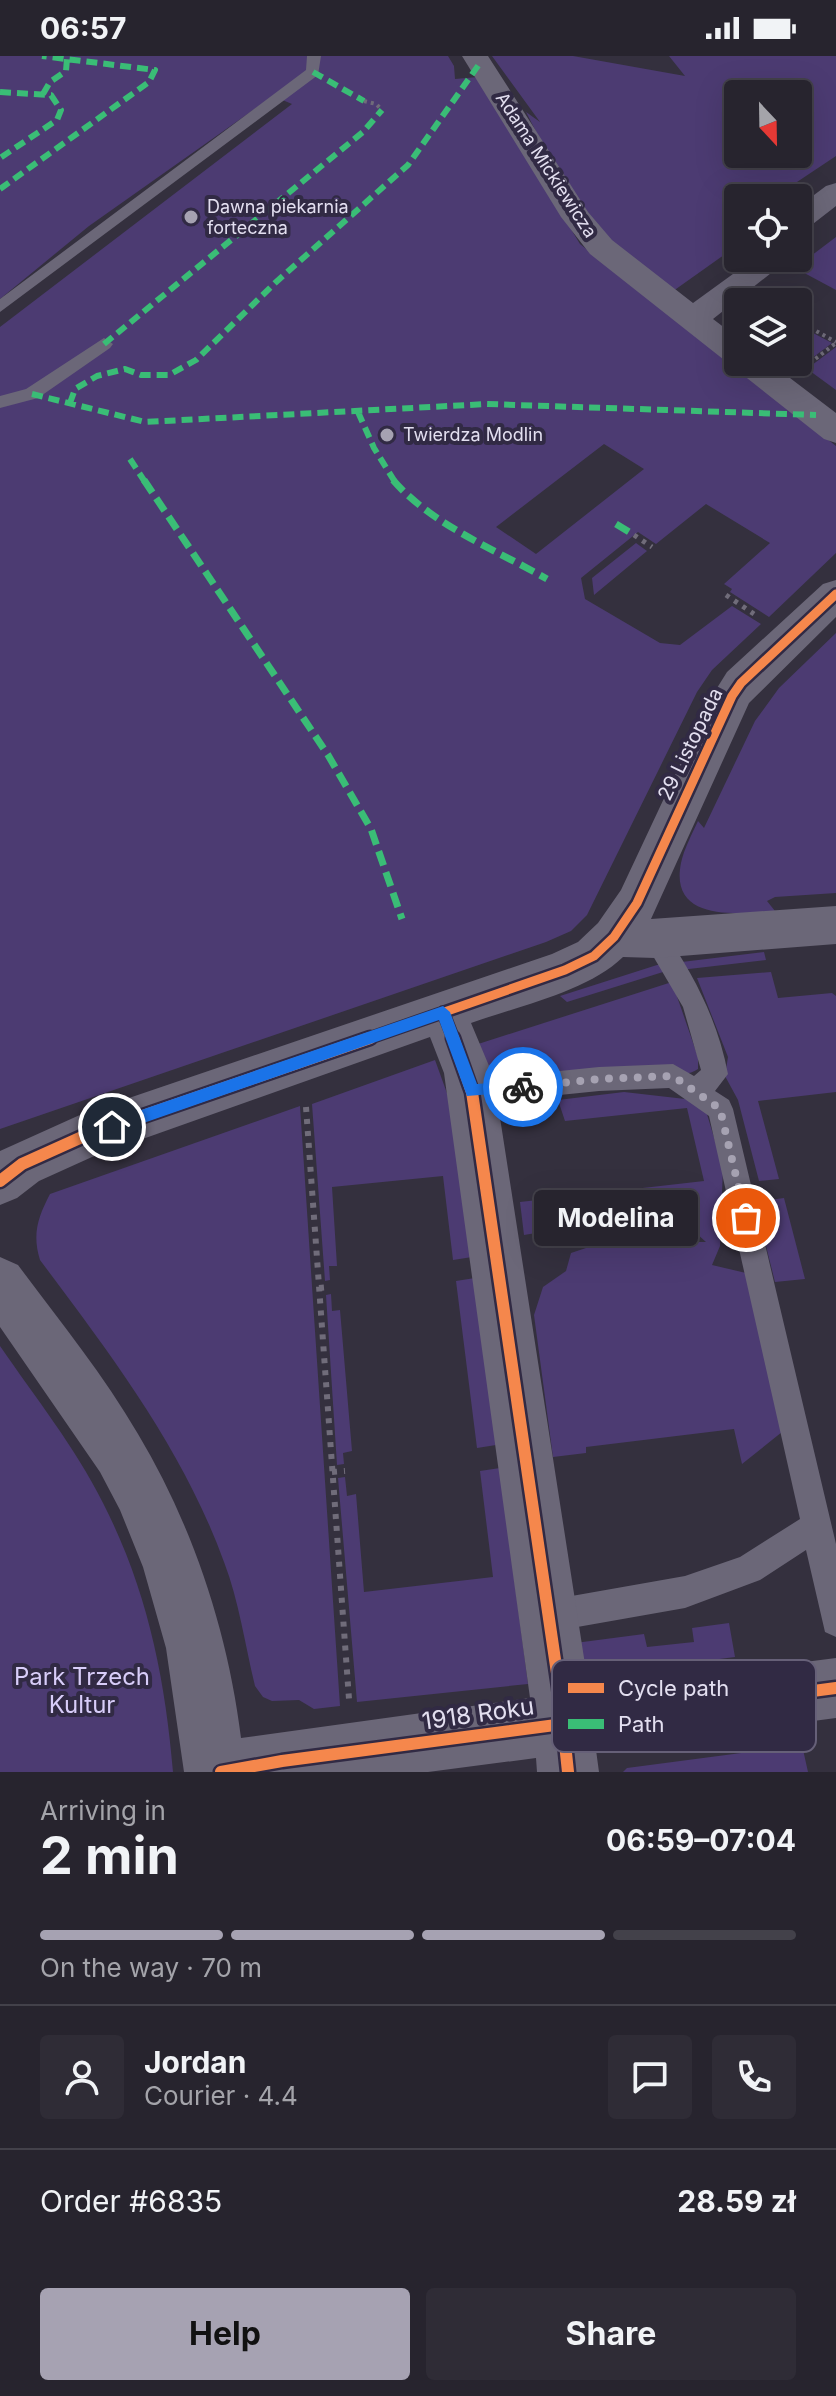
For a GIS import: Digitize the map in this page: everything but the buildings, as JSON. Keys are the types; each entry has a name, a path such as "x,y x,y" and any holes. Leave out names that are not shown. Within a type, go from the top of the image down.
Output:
{"street":[{"name":"Adama Mickiewicza","path":"475,56 584,227 601,247 724,344"},
{"path":"812,210 836,192"},
{"path":"693,319 756,272"},
{"path":"766,376 836,431"},
{"name":"29 Listopada","path":"0,1181 22,1164 82,1137 565,970 635,938 637,903 732,696 741,683 836,594"},
{"path":"635,938 836,925"},
{"path":"443,1012 468,1073 472,1092 555,1660"},
{"path":"0,1283 119,1453 159,1530 190,1624 209,1707 218,1772"},
{"name":"1918 Roku","path":"816,1692 836,1688"},
{"name":"1918 Roku","path":"218,1772 282,1761 552,1749"}],"lane":[{"path":"0,307 313,72 314,56"},
{"path":"0,402 32,394 104,344"},
{"path":"635,938 694,1002 712,1050 715,1074 695,1092"},
{"path":"472,1092 599,1079 673,1076 720,1109 817,1526 836,1621"},
{"path":"549,1616 685,1592 749,1569 817,1526"}],"path":[{"path":"364,101 376,104 382,110"},
{"path":"812,329 836,342 812,361"},
{"path":"634,535 652,547"},
{"path":"726,595 758,616"},
{"path":"305,1100 350,1712"},
{"path":"319,1288 330,1287"},
{"path":"332,1472 345,1471"}],"green space":[{"path":"0,56 448,56 454,66 455,79 478,77 580,244 724,358 724,376 747,376 836,446 836,553 769,617 730,592 732,589 724,584 770,543 706,504 656,544 638,532 581,578 585,599 660,643 680,645 732,606 761,624 712,670 697,692 587,915 571,931 0,1129 0,327 292,104 273,96 89,226 0,299","holes":["604,444 644,469 536,554 496,527"]},
{"path":"492,56 573,56 685,76 669,56 836,56 836,156 794,184 724,184 724,255 669,294 577,212 526,112 540,122"},
{"path":"836,237 836,290 802,272 812,272 812,255"},
{"path":"812,332 832,343 812,358"},
{"path":"836,347 836,390 812,372 812,365"},
{"path":"636,543 647,551 594,595 592,578"},
{"path":"836,633 836,893 775,897 767,901 775,911 726,913 696,905 685,896 680,882 682,858 698,821 704,828 755,721 779,688"},
{"path":"764,952 766,960 663,972 567,1002 560,996 657,965"},
{"path":"771,972 778,998 832,993 836,996 836,1092 758,1101 779,1179 759,1181 738,1100 725,1076 728,1057 697,978"},
{"path":"672,982 698,1057 698,1069 685,1073 664,1066 546,1072 491,1085 475,1045"},
{"path":"435,1060 448,1096 472,1257 453,1260 443,1176 332,1187 337,1266 329,1266 330,1280 325,1281 312,1104"},
{"path":"624,1092 694,1100 706,1111 723,1167 720,1246 712,1265 746,1273 782,1432 742,1464 734,1429 586,1447 586,1453 553,1457 534,1315 543,1287 566,1271 571,1253 604,1242 706,1242 667,1207 631,1192 595,1200 578,1226 524,1235 520,1202 704,1181 687,1108 565,1121 558,1100"},
{"path":"300,1106 340,1706 314,1709 299,1700 272,1701 263,1697 255,1686 229,1577 188,1480 119,1368 40,1260 36,1242 39,1218 50,1194"},
{"path":"784,1198 805,1279 775,1282 755,1202"},
{"path":"475,1278 496,1445 477,1448 456,1281"},
{"path":"331,1294 332,1311 340,1310 352,1451 343,1453 344,1464 337,1465 326,1295"},
{"name":"Park Trzech Kultur","path":"0,1346 80,1462 118,1535 152,1634 165,1702 173,1772 0,1772"},
{"path":"500,1468 528,1684 357,1702 338,1478 345,1477 347,1496 356,1494 364,1592 493,1577 480,1471"},
{"path":"729,1623 735,1657 712,1660 578,1660 575,1643 644,1634 647,1647 694,1642 692,1628"},
{"path":"749,1752 804,1752 808,1772 623,1772 627,1768"}],"marked path":[{"path":"0,189 149,82 155,70 42,56"},
{"path":"43,94 50,82 66,71 67,59"},
{"path":"70,403 75,389 97,376 125,369 141,375 169,375 196,360 275,283 408,165 480,63"},
{"path":"313,72 364,101"},
{"path":"0,92 51,95 61,110 57,120 0,158"},
{"path":"104,344 363,132 382,110"},
{"path":"32,394 145,422 487,404 816,415"},
{"path":"358,412 380,460 404,492 445,521 547,579"},
{"path":"130,459 328,755 371,829 402,919"},
{"path":"616,524 634,535"}],"cycle path":[{"path":"0,1181 22,1164 82,1137 565,970 594,956 614,937 637,903 732,696 741,683 836,594"},
{"path":"443,1012 468,1073 472,1092 555,1660"},
{"path":"816,1691 836,1688"},
{"path":"221,1772 552,1725"},
{"path":"566,1752 568,1772"}],"way so far":[{"path":"523,1087 599,1079 673,1076 720,1109 746,1218"}],"place":[{"name":"Dawna piekarnia forteczna","path":"191,217"},
{"name":"Twierdza Modlin","path":"387,435"},
{"name":"Modelina","path":"746,1218"}],"route":[{"path":"112,1127 443,1012 468,1073 472,1092 523,1087"}]}
